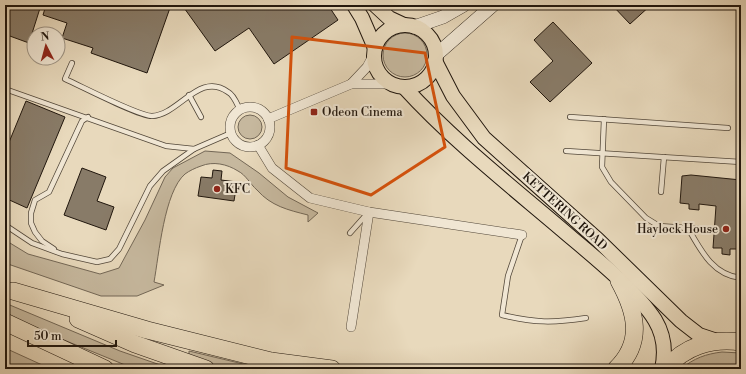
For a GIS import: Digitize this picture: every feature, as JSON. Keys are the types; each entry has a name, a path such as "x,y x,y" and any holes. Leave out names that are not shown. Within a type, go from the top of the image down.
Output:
{"highway":[{"path":"616,369 627,356 634,338 635,329 632,311 620,281"},
{"path":"9,289 135,344 206,369"},
{"path":"9,289 147,330 271,361 332,369"},
{"path":"5,322 105,369"},
{"path":"666,369 681,354 691,348 717,341 741,342"},
{"path":"64,349 117,369"}],"main road":[{"path":"354,5 362,18 374,51 374,63 378,72 384,79 398,86 421,82 433,69 435,58 434,46 422,31 389,18 375,5"},
{"path":"374,51 379,39 386,32 394,27 409,26"},
{"name":"KETTERING ROAD","path":"435,58 453,96 484,138 598,240 681,321 699,335 717,341"},
{"name":"KETTERING ROAD","path":"398,86 429,115 620,281 645,306 660,330 665,351 662,369"}],"street":[{"path":"409,26 443,17 464,5"},
{"path":"435,58 493,5"},
{"path":"268,119 351,84 367,67 374,51"},
{"path":"351,84 398,86"},
{"path":"248,107 256,108 263,112 268,119 270,126 268,134 258,145 250,147 242,145 235,140 231,133 231,120 240,110 248,107"},
{"path":"258,145 272,168 310,198 368,212 522,235"},
{"path":"351,327 368,212"}],"lane":[{"path":"72,63 65,79 134,111 151,116 163,114 172,109 189,95 204,88 216,87 229,92 240,110"},
{"path":"5,89 88,117 113,128 166,146 194,149"},
{"path":"189,95 202,117"},
{"path":"62,254 42,241 35,232 31,223 31,213 36,200 49,192 82,121 88,117"},
{"path":"570,117 728,128"},
{"path":"604,119 602,167 611,182 646,218 659,226 702,229"},
{"path":"5,225 32,243 62,254 97,262 110,259 119,249 150,186 167,168 194,149 231,133"},
{"path":"566,151 741,162"},
{"path":"661,192 664,157"},
{"path":"350,233 368,212"},
{"path":"688,228 701,252 717,270 730,277 741,278"},
{"path":"522,235 508,276 502,315 531,322 558,322 586,318"}],"highlighted area":[{"path":"292,37 425,53 445,147 371,195 286,168"}],"shaded area":[{"path":"401,33 409,33 421,39 427,51 427,59 421,71 409,77 401,77 389,71 383,59 383,51 389,39"},
{"path":"250,115 258,119 262,127 258,135 250,139 242,135 238,127 242,119"},
{"path":"205,151 230,153 259,173 288,197 318,213 308,222 308,215 287,209 268,200 238,171 225,165 206,164 185,174 178,183 167,209 160,241 154,282 164,285 137,296 101,296 5,263 5,240 28,254 100,274 119,268 145,220 165,177 173,168"},
{"path":"5,303 120,351 172,369 135,369 5,316"},
{"path":"5,348 51,369 5,369"},
{"path":"189,351 264,369 226,369 189,357"},
{"path":"722,352 741,353 741,369 681,369 700,357"}],"building":[{"path":"5,5 41,5 34,26 26,26 26,42 7,35 5,40"},
{"path":"46,5 171,5 147,73 91,53 93,48 66,39 67,23 43,15"},
{"path":"182,5 328,5 338,20 274,64 249,28 215,51"},
{"path":"612,5 651,5 630,24"},
{"path":"553,22 592,63 550,102 530,82 553,61 534,40"},
{"path":"26,101 65,117 27,208 5,198 5,152"},
{"path":"82,168 106,177 97,201 114,207 106,230 64,215"},
{"name":"KFC","path":"213,170 222,171 221,180 237,182 234,201 198,196 201,177 212,178"},
{"name":"Haylock House","path":"691,175 741,180 741,209 738,249 730,249 730,255 722,254 722,248 713,248 716,206 699,204 699,210 689,209 689,204 680,203 682,176"}],"place":[{"name":"Odeon Cinema","path":"314,112"},
{"name":"KFC","path":"217,189"},
{"name":"Haylock House","path":"726,229"}]}
